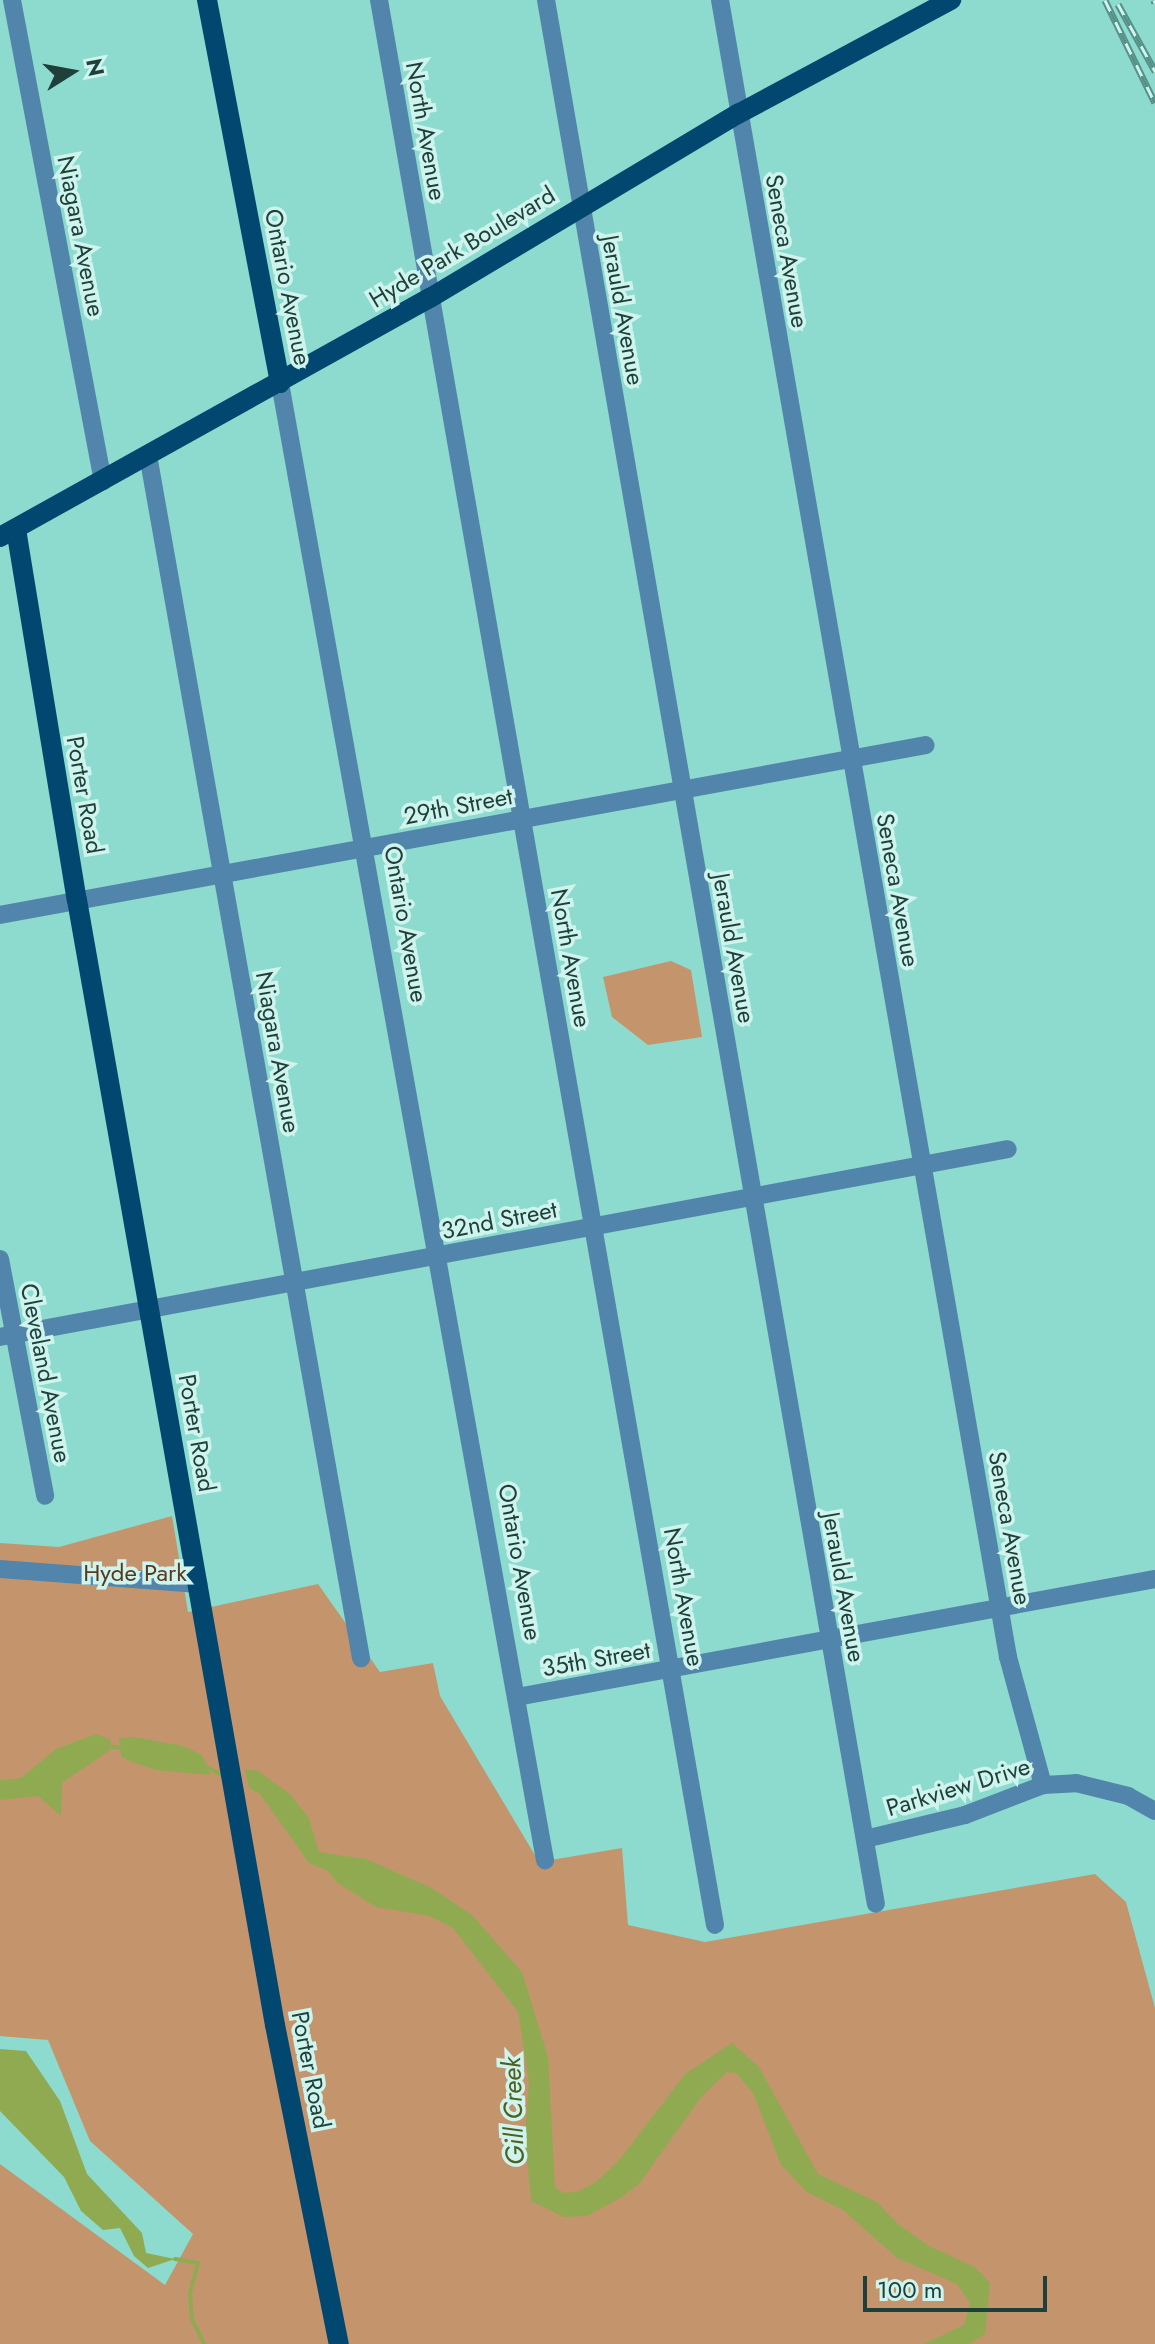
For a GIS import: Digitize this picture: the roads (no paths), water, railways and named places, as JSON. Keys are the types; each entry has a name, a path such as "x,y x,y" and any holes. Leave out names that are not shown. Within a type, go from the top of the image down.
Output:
{"main road":[{"name":"Ontario Avenue","path":"207,0 280,383"},
{"name":"Hyde Park Boulevard","path":"8,533 430,298 738,114 951,0"},
{"name":"Porter Road","path":"8,533 77,900 230,1765 339,2344"}],"street":[{"name":"Niagara Avenue","path":"12,0 103,481"},
{"name":"North Avenue","path":"379,0 715,1925"},
{"name":"Jerauld Avenue","path":"546,0 876,1904"},
{"name":"Seneca Avenue","path":"720,0 1000,1607 1043,1785"},
{"name":"Ontario Avenue","path":"280,383 366,847 545,1860"},
{"name":"Niagara Avenue","path":"148,455 361,1658"},
{"name":"29th Street","path":"0,915 926,745"},
{"name":"32nd Street","path":"7,1336 1008,1149"},
{"name":"Cleveland Avenue","path":"0,1259 7,1336 45,1496"},
{"path":"0,1569 198,1584"},
{"name":"35th Street","path":"517,1697 1155,1579"},
{"name":"Parkview Drive","path":"865,1839 965,1815 1043,1785 1089,1786 1128,1796 1155,1811"}],"waterway":[{"name":"Gill Creek","path":"105,1746 124,1748"},
{"name":"Gill Creek","path":"203,1765 224,1776"},
{"path":"175,2259 198,2263 190,2293 192,2319 204,2344"}],"railway":[{"path":"1105,0 1155,103"},
{"path":"1118,4 1155,71"}],"park label":[{"name":"Hyde Park","path":"135,1573"}]}
